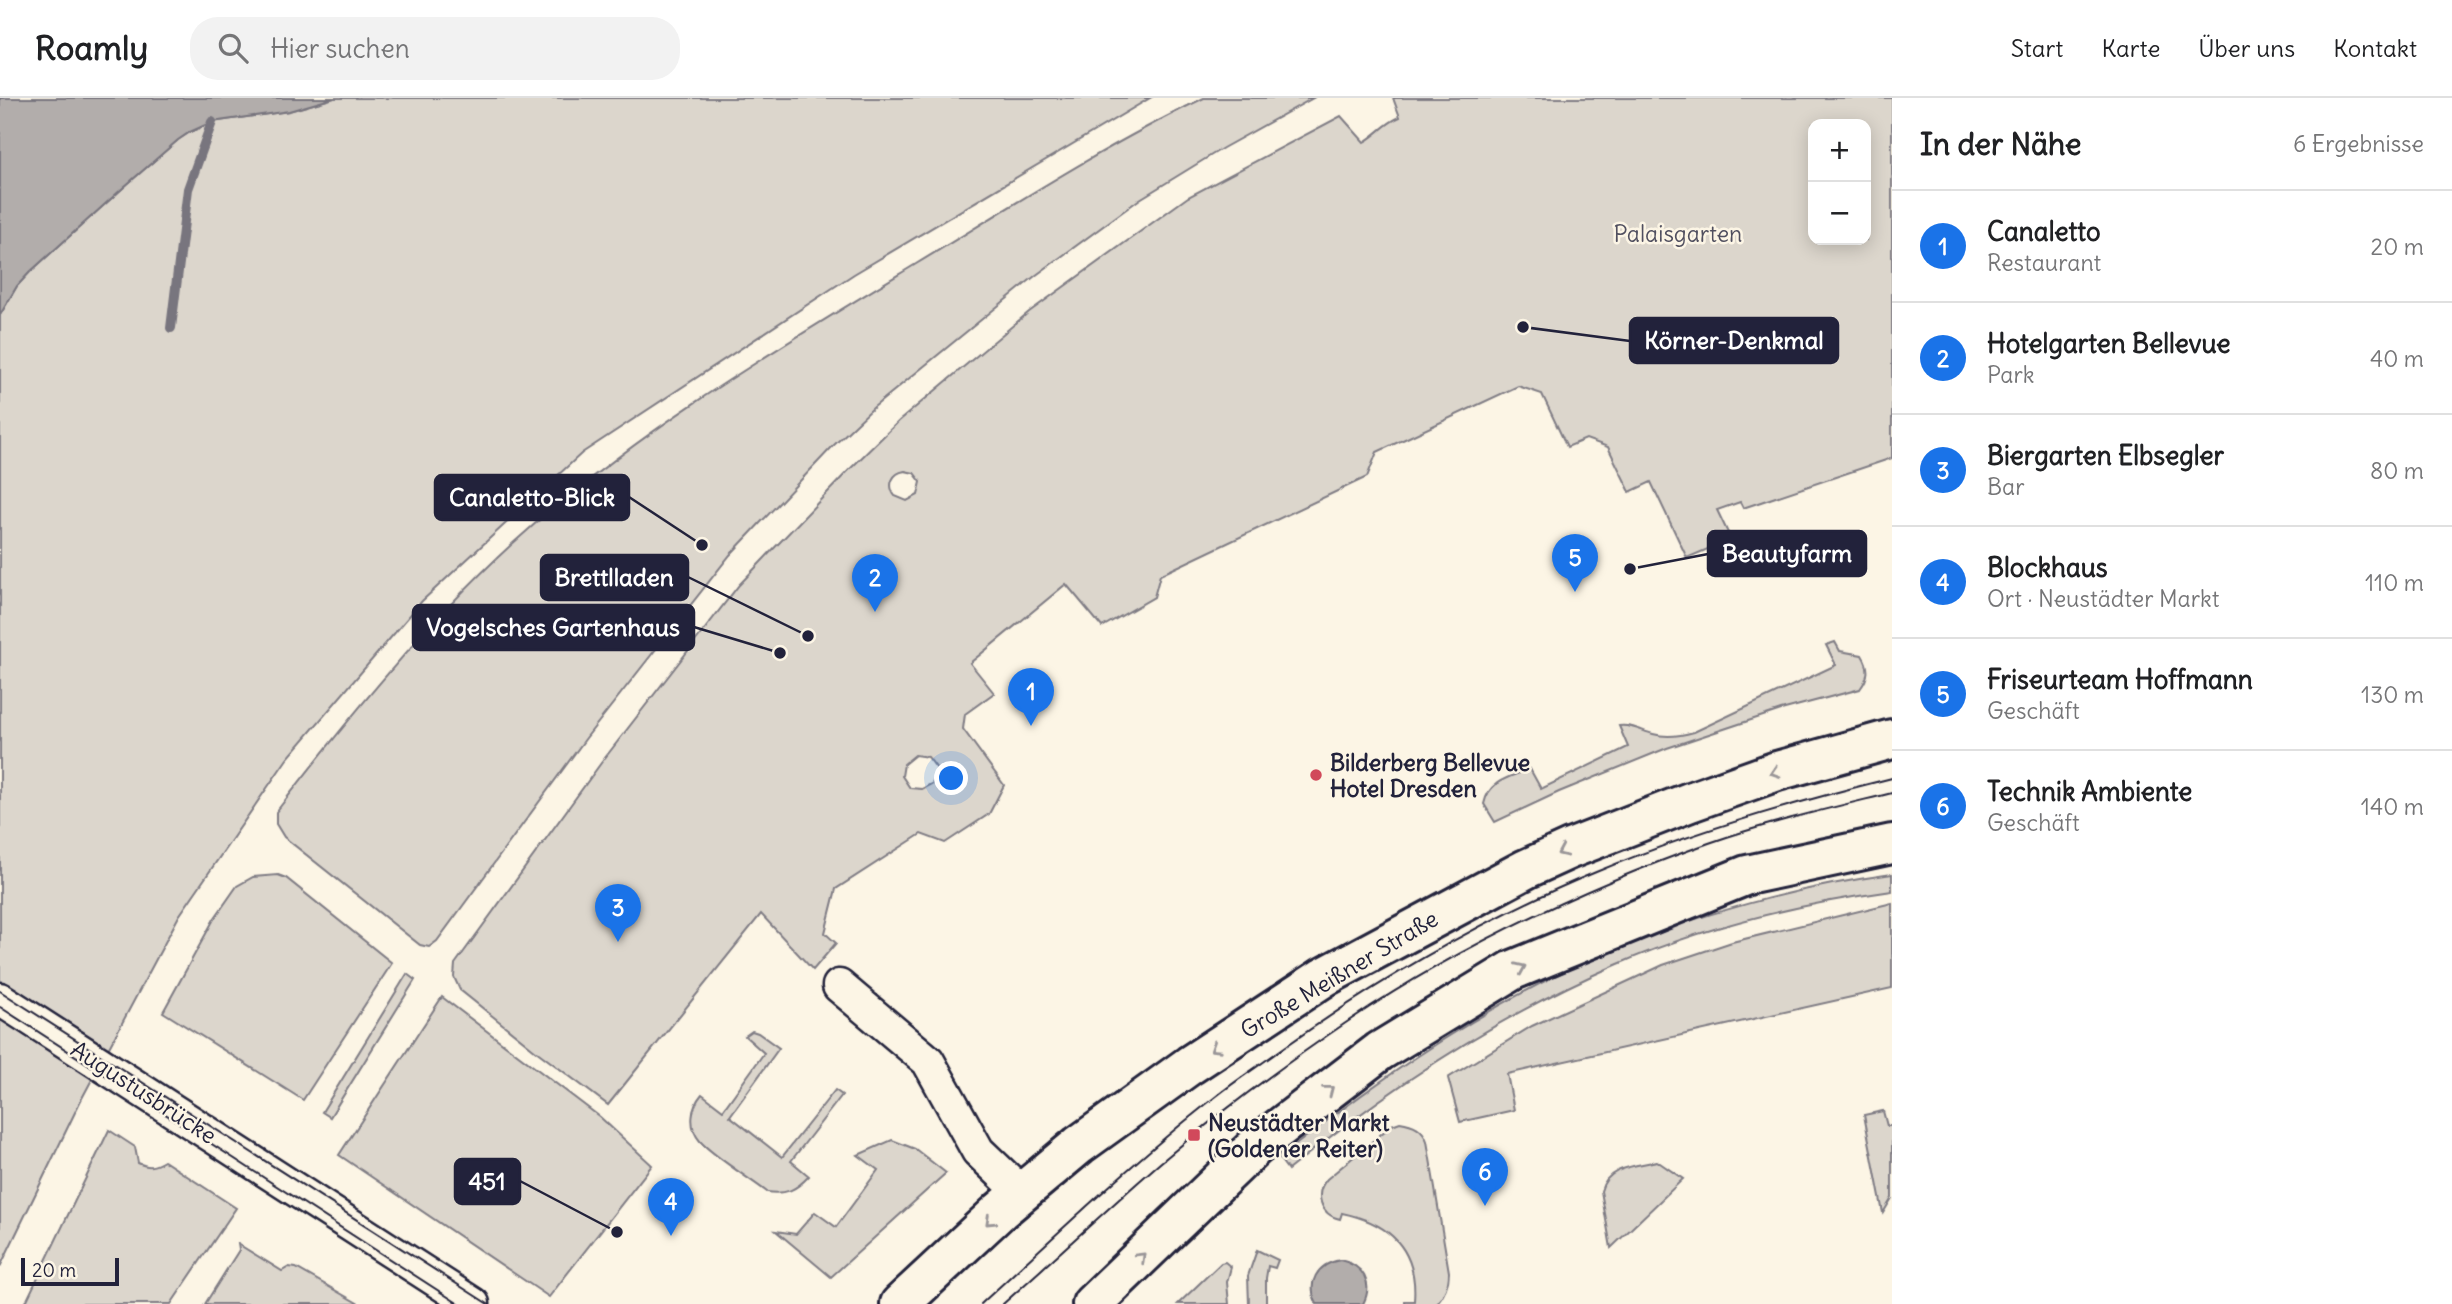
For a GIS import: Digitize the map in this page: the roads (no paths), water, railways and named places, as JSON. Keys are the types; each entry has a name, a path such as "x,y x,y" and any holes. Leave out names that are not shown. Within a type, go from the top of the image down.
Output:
{"main road":[{"name":"Große Meißner Straße","path":"900,1304 1079,1145 1190,1065 1324,977 1526,869 1570,849 1777,771 1892,739"},
{"path":"1092,1304 1256,1146 1380,1051 1513,970 1747,875 1889,850"}],"street":[{"path":"839,986 928,1061 978,1151 1022,1193"},
{"name":"Augustusbrücke","path":"0,999 473,1304"}],"waterway":[{"path":"171,328 188,189 212,122"}],"tram line":[{"path":"981,1304 1124,1173 1222,1092 1316,1025 1433,952 1554,890 1632,858 1742,819 1892,778"},
{"path":"1003,1304 1160,1163 1229,1107 1350,1020 1435,967 1569,899 1662,860 1754,828 1892,793"},
{"path":"0,991 488,1304"},
{"path":"0,1007 459,1304"}],"place":[{"name":"Körner-Denkmal","path":"1523,327"},
{"name":"Canaletto-Blick","path":"702,545"},
{"name":"Beautyfarm","path":"1630,569"},
{"name":"Friseurteam Hoffmann","path":"1575,592"},
{"name":"Hotelgarten Bellevue","path":"875,612"},
{"name":"Brettlladen","path":"808,636"},
{"name":"Vogelsches Gartenhaus","path":"780,653"},
{"name":"Canaletto","path":"1031,726"},
{"name":"Bilderberg Bellevue Hotel Dresden","path":"1316,775"},
{"name":"Biergarten Elbsegler","path":"618,942"},
{"name":"Neustädter Markt (Goldener Reiter)","path":"1194,1135"},
{"name":"Technik Ambiente","path":"1485,1206"},
{"name":"451","path":"617,1232"},
{"name":"Blockhaus","path":"671,1236"}],"park label":[{"name":"Palaisgarten","path":"1678,233"}]}
